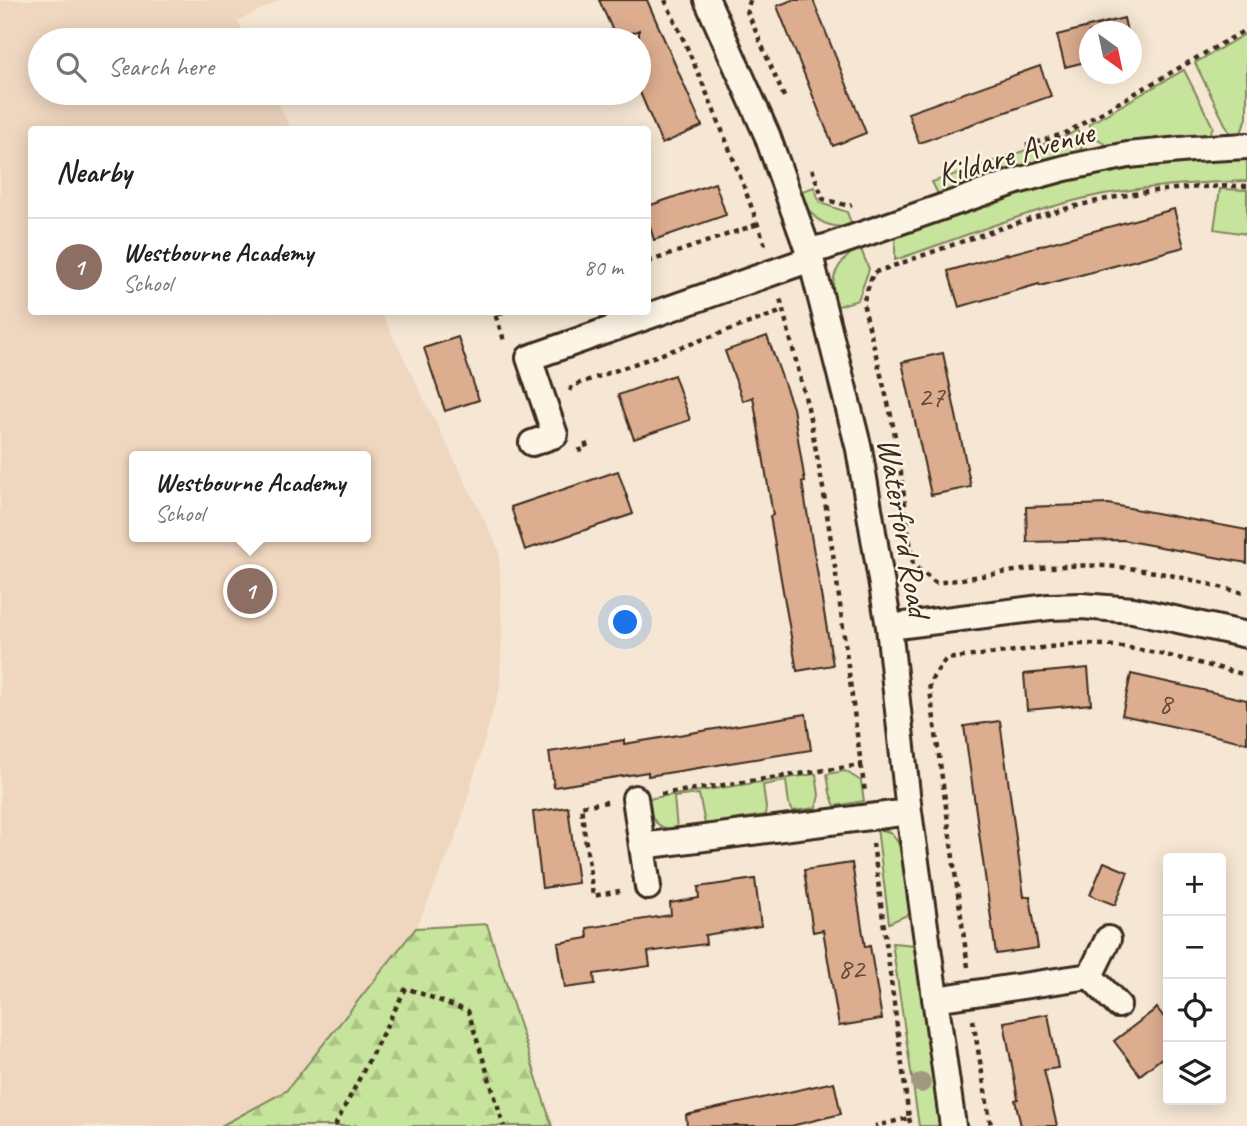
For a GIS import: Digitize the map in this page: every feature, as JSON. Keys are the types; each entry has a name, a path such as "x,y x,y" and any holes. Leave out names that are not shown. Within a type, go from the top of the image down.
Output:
{"street":[{"name":"Waterford Road","path":"707,0 767,135 809,255 859,449 889,628 909,811 954,1126"},
{"name":"Kildare Avenue","path":"809,255 1017,181 1065,168 1128,155 1247,146"},
{"path":"532,443 555,435 529,358 773,273 809,255"},
{"path":"889,628 1049,607 1081,606 1133,610 1247,635"},
{"path":"635,798 648,887"},
{"path":"642,846 909,811"},
{"path":"1090,976 1108,939"},
{"path":"935,999 1090,976"},
{"path":"1090,976 1118,1005"}],"path":[{"path":"648,887 593,896 581,806 861,765 835,567 808,408 758,224 701,78 665,0"},
{"path":"1015,150 1066,133 1247,29"},
{"path":"817,180 823,199 849,206 862,202"},
{"path":"1247,186 1166,189 1094,201 1053,212 873,272 863,303 892,424 913,565 936,583 1069,566 1105,566 1175,576 1247,594"},
{"path":"651,261 758,224"},
{"path":"569,395 572,386 783,311"},
{"path":"495,315 508,351"},
{"path":"576,452 587,448 583,438"},
{"path":"969,975 929,683 946,659 1090,643 1145,652 1247,675"},
{"path":"872,833 911,1126"},
{"path":"335,1126 406,988 468,1011 504,1126"},
{"path":"972,1009 991,1126"},
{"path":"875,1126 909,1118"}],"shaded area":[{"path":"0,0 280,0 238,21 241,28 28,28 28,105 279,105 290,126 28,126 28,315 382,315 499,550 502,632 500,687 455,840 416,928 286,1091 221,1126 0,1126"}],"green space":[{"path":"1247,33 1247,118 1240,135 1230,134 1195,63"},
{"path":"1184,70 1213,127 1208,136 1143,141 1108,147 1097,138 1089,124"},
{"path":"1077,130 1084,142 1079,153 939,196 932,182 1065,137"},
{"path":"1247,158 1247,181 1157,187 1077,200 895,260 895,236 1022,191 1118,169"},
{"path":"814,187 820,203 847,212 852,226 833,226 813,215 799,192"},
{"path":"1220,189 1247,190 1247,234 1214,229"},
{"path":"860,247 869,269 858,300 835,307 833,288 836,272 845,259"},
{"path":"845,771 861,781 864,801 835,806 827,774"},
{"path":"816,774 819,795 816,808 793,811 789,804 786,781 763,785 765,815 705,824 699,794 674,797 677,829 664,828 655,822 645,799"},
{"path":"877,828 892,833 902,849 912,913 889,923"},
{"path":"487,924 552,1126 221,1126 286,1091 416,928"},
{"path":"892,943 916,945 942,1126 919,1126"}],"building":[{"path":"599,0 647,0 702,126 662,144 645,105 651,105 651,28 612,28"},
{"path":"792,0 813,0 866,133 833,146 777,6"},
{"path":"1079,29 1079,64 1065,67 1057,35"},
{"path":"1040,66 1051,96 919,143 908,113"},
{"path":"715,183 726,215 654,240 651,230 651,205"},
{"path":"1174,209 1184,247 959,307 948,271"},
{"path":"767,336 793,408 805,482 802,482 833,665 797,671 753,397 743,401 725,351"},
{"path":"458,337 479,400 445,411 424,348"},
{"path":"943,353 971,487 931,495 902,362"},
{"path":"674,375 690,420 634,439 618,395"},
{"path":"618,471 633,514 525,550 511,507"},
{"path":"1108,504 1247,530 1247,563 1123,540 1027,542 1026,507"},
{"path":"1088,668 1091,704 1027,710 1024,674"},
{"path":"1131,674 1247,700 1247,743 1122,715"},
{"path":"806,714 811,750 648,776 648,772 554,787 549,752 624,740 624,744"},
{"path":"1000,721 1024,897 1030,896 1038,948 996,954 964,726"},
{"path":"568,807 578,883 542,888 533,812"},
{"path":"1104,862 1128,872 1115,905 1090,895"},
{"path":"852,863 865,947 870,946 882,1019 839,1026 823,930 813,932 804,870"},
{"path":"755,879 761,926 705,935 706,944 648,952 650,966 594,974 595,984 565,988 558,943 588,938 587,928 671,915 670,903 699,898 698,887"},
{"path":"1157,1008 1163,1016 1163,1057 1140,1075 1114,1041"},
{"path":"1048,1014 1058,1068 1044,1070 1057,1126 1021,1126 1004,1022"},
{"path":"834,1082 841,1114 791,1126 687,1126 686,1115"}],"place":[{"name":"Westbourne Academy","path":"250,591"}]}
